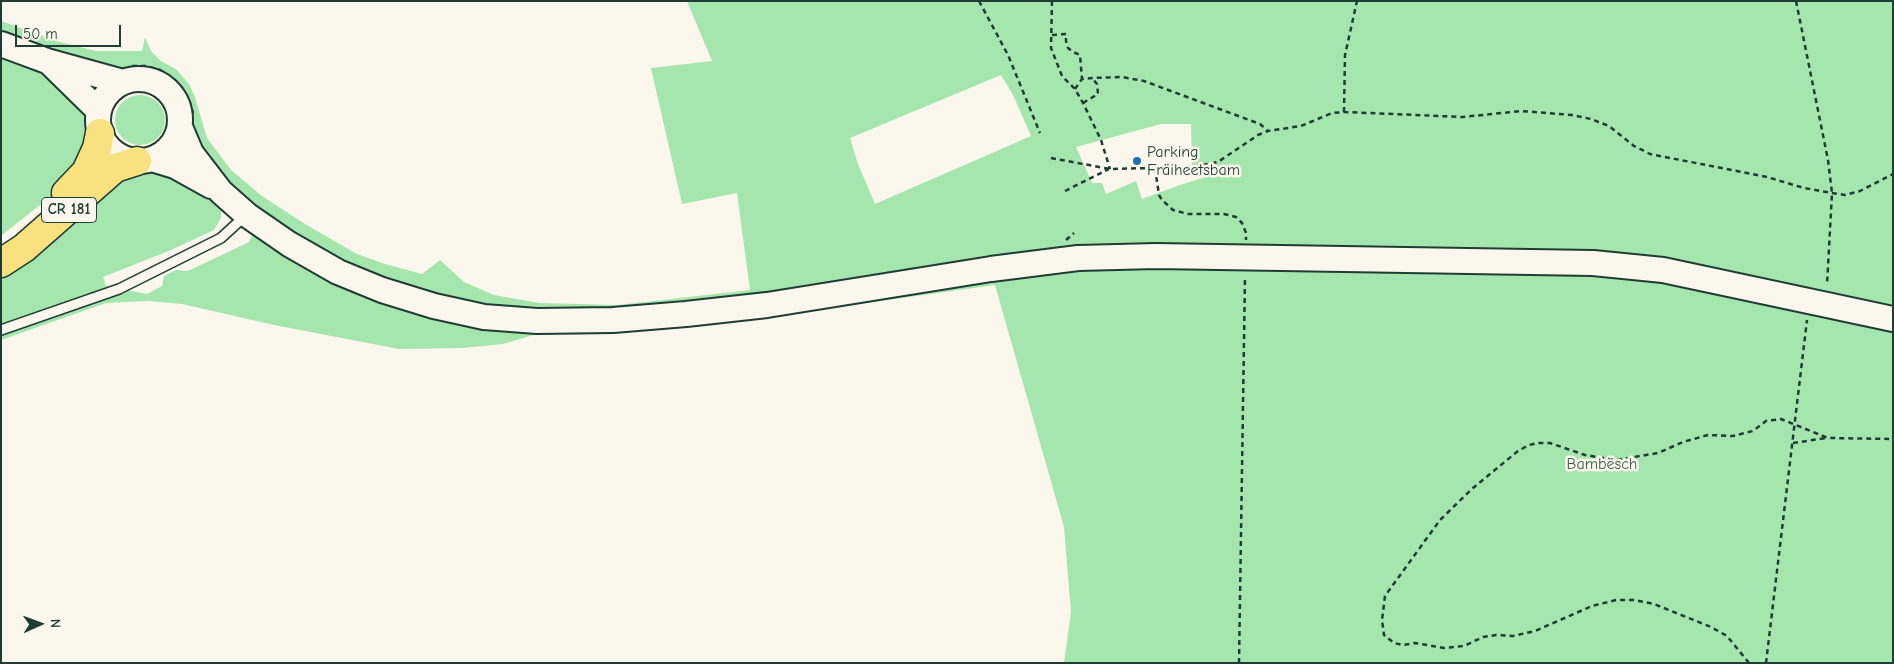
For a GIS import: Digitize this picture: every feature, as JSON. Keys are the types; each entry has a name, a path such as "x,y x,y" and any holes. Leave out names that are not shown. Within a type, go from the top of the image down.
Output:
{"highway":[{"path":"1,246 14,238 60,200 86,172 97,148 100,122"},
{"name":"CR 181","path":"1,263 31,242 115,168 144,160"}],"main road":[{"path":"1,44 47,61 127,74 135,79 148,80 160,84 170,92 176,102 180,115 187,122 191,153 222,192 248,215 289,244 338,272 382,290 434,306 484,317 537,321 613,320 704,312 776,304 1078,258 1156,256 1593,263 1663,270 1893,319"},
{"path":"47,61 100,122"},
{"path":"127,74 104,99 100,122 106,144 114,153 125,159 144,160 175,166 222,192"},
{"path":"144,160 162,155 177,138 187,122"}],"lane":[{"path":"1,330 119,289 221,238 248,215"}],"path":[{"path":"979,1 1008,55 1040,133"},
{"path":"1052,1 1051,48 1062,76 1075,89 1083,103 1101,140 1110,168"},
{"path":"1344,112 1345,54 1357,1"},
{"path":"1766,663 1792,443 1818,302 1832,194 1827,152 1796,1"},
{"path":"1052,34 1066,34 1068,48 1080,55 1082,80"},
{"path":"127,74 146,66 160,70 173,78 184,89 190,103 187,122"},
{"path":"1075,89 1082,80 1092,78 1122,77 1144,81 1260,124 1268,131"},
{"path":"1083,103 1098,94 1097,84 1092,78"},
{"path":"1051,158 1110,168 1192,167 1218,162 1258,135 1268,131 1301,126 1332,113 1463,117 1521,111 1572,115 1592,119 1609,126 1634,146 1650,154 1767,177 1832,194 1845,195 1860,191 1893,174"},
{"path":"1065,191 1110,168"},
{"path":"1154,168 1158,195 1173,210 1188,214 1224,214 1236,217 1242,223 1246,233 1246,242"},
{"path":"1064,242 1074,233"},
{"path":"1239,663 1245,274"},
{"path":"1749,663 1727,636 1711,627 1654,604 1634,600 1616,600 1592,606 1535,631 1513,636 1496,635 1483,637 1464,646 1444,648 1416,642 1403,645 1394,643 1384,636 1382,620 1385,596 1440,520 1474,488 1518,451 1528,445 1550,443 1585,455 1616,460 1658,453 1683,442 1708,435 1733,436 1753,432 1766,421 1780,419 1828,438"},
{"path":"1792,443 1828,438 1893,439"}],"green space":[{"name":"Bambësch","path":"687,1 1893,1 1893,663 1064,663 1071,612 1064,527 995,285 751,319 537,334 503,344 463,348 399,349 274,325 182,304 147,301 106,303 1,340 1,274 118,172 156,167 220,191 188,131 190,117 187,104 181,93 171,82 145,70 117,73 91,70 1,32 1,21 56,41 96,51 142,51 145,37 151,51 161,61 177,70 189,84 195,97 207,138 231,170 262,196 357,254 422,274 440,260 464,282 494,295 540,303 618,305 750,290 737,193 682,204 651,68 712,61","holes":["1001,75 1013,95 1031,136 875,204 858,164 850,138","1161,124 1191,124 1192,167 1210,164 1212,175 1142,199 1136,181 1106,194 1102,183 1092,183 1076,147","222,192 258,222 249,242 188,271 176,270 164,276 162,286 147,294 106,286 103,277 171,250 214,230 221,218"]},
{"path":"12,55 48,73 88,112 91,146 55,193 1,236 1,57"},
{"path":"135,95 145,95 158,102 165,115 165,125 158,138 145,145 135,145 126,141 119,134 115,125 115,115 119,106 126,99"}],"place":[{"name":"Parking Fräiheetsbam","path":"1137,161"}]}
